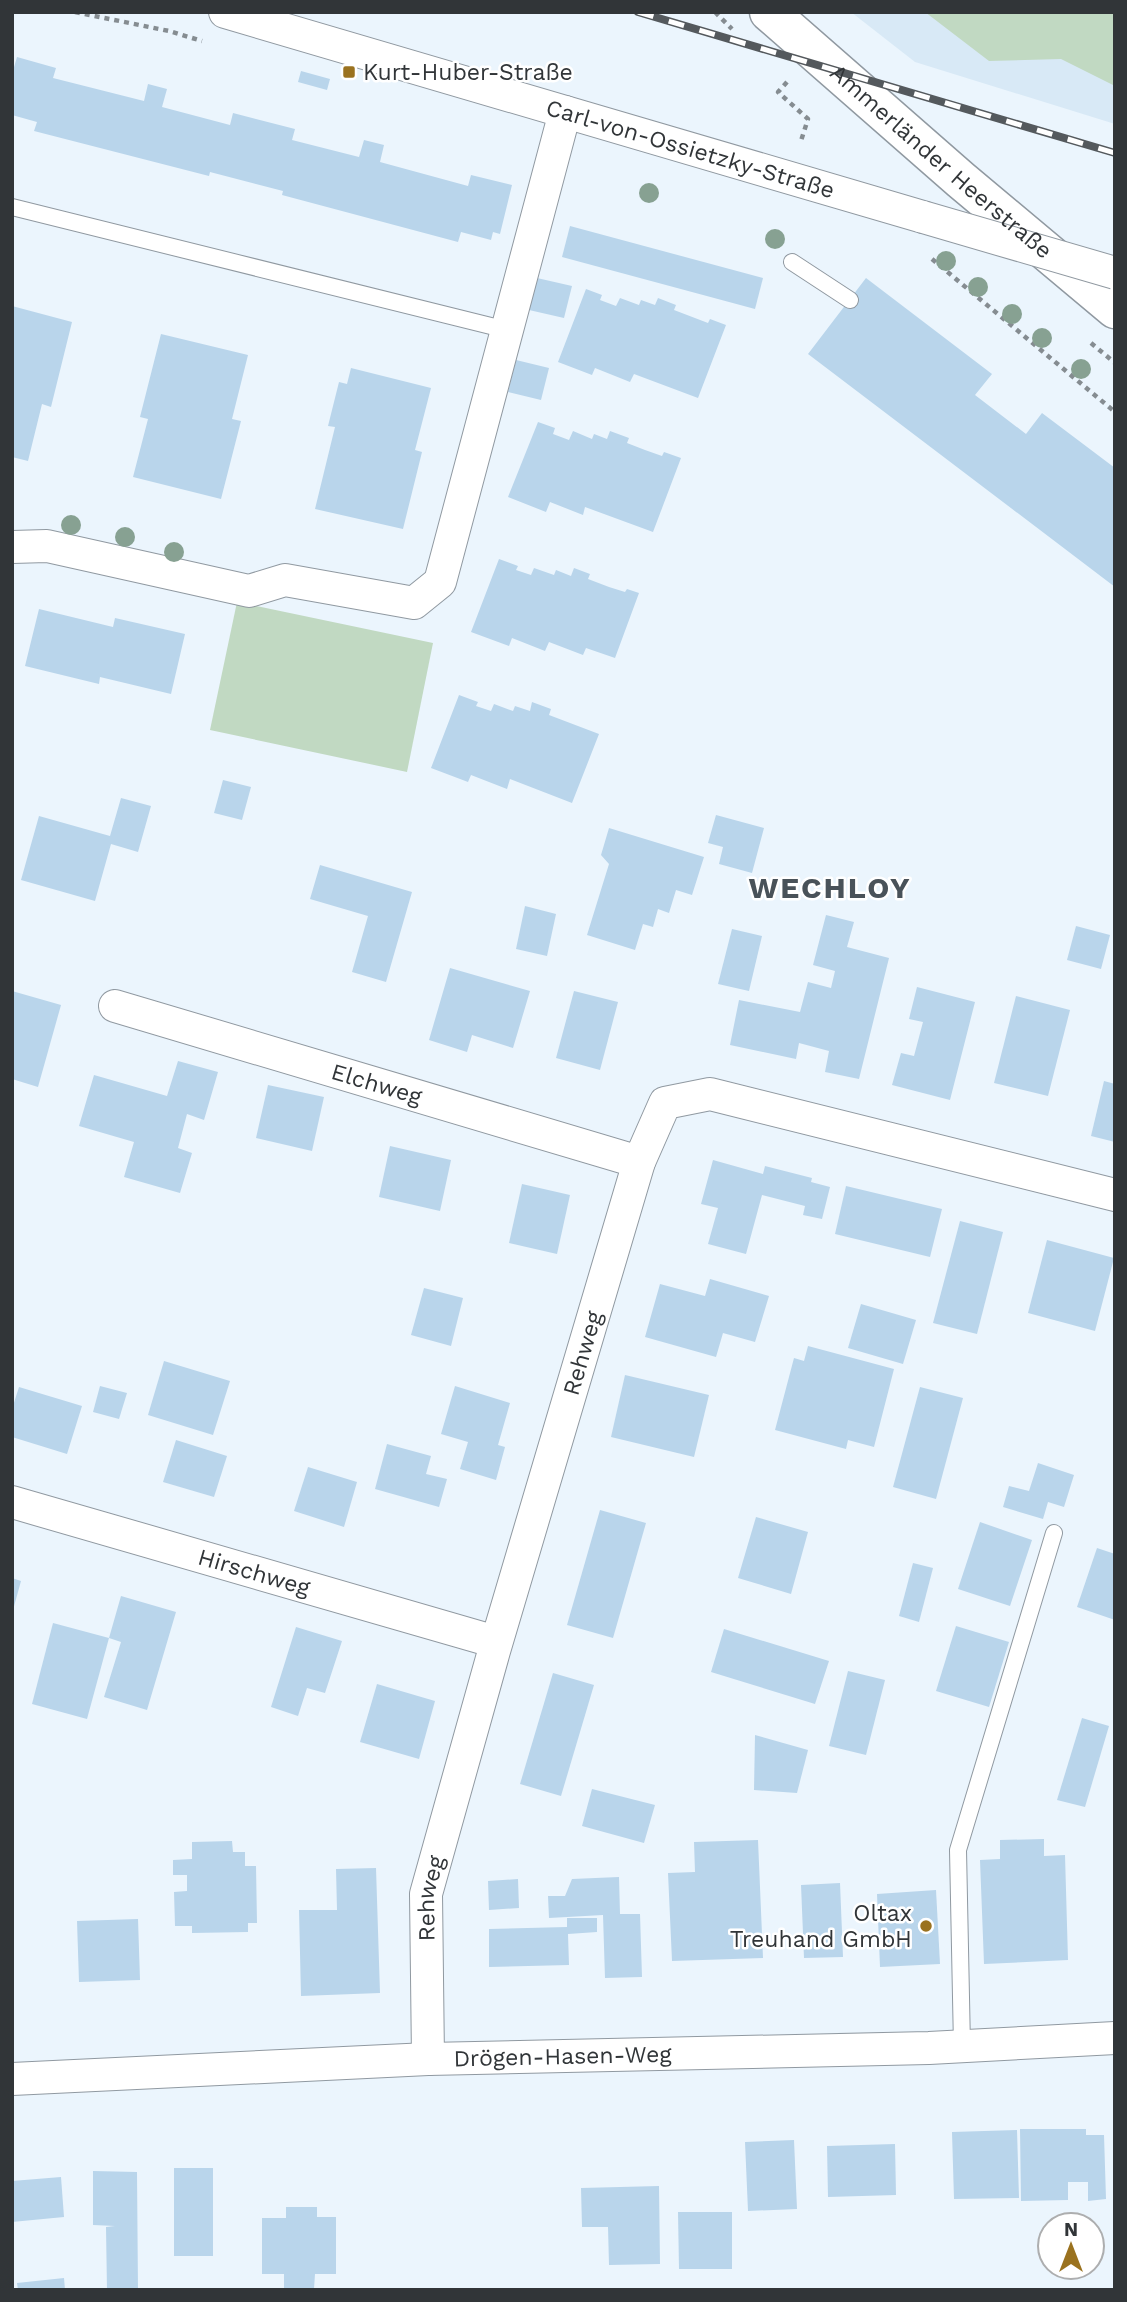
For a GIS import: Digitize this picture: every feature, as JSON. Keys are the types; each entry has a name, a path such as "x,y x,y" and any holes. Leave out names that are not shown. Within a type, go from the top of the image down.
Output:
{"street":[{"name":"Carl-von-Ossietzky-Straße","path":"225,12 1115,273"},
{"name":"Ammerländer Heerstraße","path":"769,12 961,180 1115,309"},
{"path":"12,547 47,546 249,591 285,580 414,603 440,582 565,112"},
{"name":"Elchweg","path":"115,1006 639,1162"},
{"name":"Rehweg","path":"428,2059 426,1894 496,1642 639,1162 666,1103 710,1094 1115,1195"},
{"name":"Hirschweg","path":"12,1502 496,1642"},
{"name":"Drögen-Hasen-Weg","path":"12,2079 428,2059 962,2046 1115,2038"}],"lane":[{"path":"12,207 507,330"},
{"path":"792,262 850,300"},
{"path":"962,2046 958,1850 1054,1534"}],"path":[{"path":"787,82 778,92 808,120 801,141"},
{"path":"923,217 916,245 1115,412"}],"shaded area":[{"path":"851,12 1115,12 1115,124 915,62"}],"green space":[{"path":"925,12 1115,12 1115,86 1061,59 989,61"},
{"path":"237,602 433,643 407,772 210,730"}],"building":[{"path":"17,57 56,68 53,78 144,101 148,84 167,89 162,107 230,125 233,113 295,129 292,140 359,157 364,140 384,145 380,162 468,186 471,175 512,185 500,234 493,232 491,240 461,232 458,242 282,195 283,191 210,172 209,176 34,131 37,122 12,115 12,74"},
{"path":"301,71 330,79 327,90 298,82"},
{"path":"570,226 763,278 755,309 562,257"},
{"path":"537,278 572,286 564,318 529,310"},
{"path":"866,278 992,374 975,395 1026,434 1042,413 1115,468 1115,587 808,354"},
{"path":"586,289 602,295 600,300 616,306 620,298 639,305 641,300 655,305 658,298 676,305 674,310 708,323 710,319 726,325 698,398 634,374 630,382 595,368 592,375 558,362"},
{"path":"12,306 72,322 51,407 42,404 28,461 12,457"},
{"path":"161,334 248,355 232,419 241,421 221,499 133,477 148,419 140,417"},
{"path":"516,360 549,368 541,400 508,392"},
{"path":"351,368 431,388 415,450 422,452 403,529 315,509 335,427 328,426 339,382 347,384"},
{"path":"538,422 555,428 553,434 569,440 573,431 592,439 594,434 607,439 610,431 629,438 627,443 645,450 662,456 664,452 681,458 653,532 585,507 583,515 550,502 546,512 508,497"},
{"path":"499,559 518,566 516,570 531,575 534,568 554,575 556,570 571,576 574,568 590,574 588,579 625,592 627,589 639,593 615,658 586,648 583,655 549,642 545,651 512,638 509,646 471,632"},
{"path":"39,609 113,627 115,618 185,634 171,694 100,677 99,684 25,666"},
{"path":"459,695 478,702 476,706 491,711 494,704 513,711 515,706 530,711 532,702 551,709 549,715 599,734 572,803 510,779 507,789 471,775 468,782 431,768"},
{"path":"223,780 251,787 242,820 214,813"},
{"path":"121,798 151,806 138,852 111,844 95,901 21,880 39,816 110,836"},
{"path":"716,815 764,828 752,873 719,864 723,847 708,843"},
{"path":"609,828 704,857 692,895 676,890 669,913 658,909 653,927 643,924 635,950 587,935 609,864 601,855"},
{"path":"320,865 412,892 386,982 352,972 368,916 310,899"},
{"path":"525,906 556,914 547,956 516,949"},
{"path":"826,915 854,922 847,947 889,958 859,1079 825,1072 829,1051 799,1043 796,1059 730,1045 739,1000 800,1012 808,982 831,988 835,971 813,965"},
{"path":"1076,926 1110,935 1101,969 1067,960"},
{"path":"732,929 762,936 749,991 718,984"},
{"path":"450,968 530,991 513,1048 472,1035 467,1052 429,1040"},
{"path":"917,987 975,1002 950,1100 892,1085 901,1053 914,1056 923,1022 909,1019"},
{"path":"12,991 61,1005 38,1087 12,1079"},
{"path":"574,991 618,1002 600,1070 556,1058"},
{"path":"1016,996 1070,1010 1048,1096 994,1083"},
{"path":"178,1061 218,1072 204,1120 187,1114 178,1148 192,1153 180,1193 124,1177 134,1142 79,1126 94,1075 167,1096"},
{"path":"1104,1081 1115,1084 1115,1142 1091,1136"},
{"path":"268,1085 324,1097 312,1151 256,1138"},
{"path":"390,1146 451,1160 440,1211 379,1197"},
{"path":"713,1160 763,1174 765,1166 812,1178 811,1182 830,1187 822,1219 803,1215 805,1206 762,1195 746,1254 708,1244 718,1208 701,1204"},
{"path":"522,1184 570,1195 557,1254 509,1243"},
{"path":"846,1186 942,1209 930,1257 835,1234"},
{"path":"960,1221 1003,1232 977,1334 933,1323"},
{"path":"1047,1240 1114,1258 1095,1331 1028,1313"},
{"path":"710,1279 769,1296 755,1342 723,1333 716,1357 645,1337 660,1284 705,1296"},
{"path":"424,1288 463,1298 451,1346 411,1335"},
{"path":"861,1304 916,1320 903,1364 848,1348"},
{"path":"808,1346 894,1369 874,1447 848,1440 846,1449 775,1430 794,1358 804,1361"},
{"path":"164,1361 230,1381 213,1435 148,1415"},
{"path":"625,1375 709,1395 694,1457 611,1437"},
{"path":"100,1386 127,1393 119,1419 93,1412"},
{"path":"455,1386 510,1403 498,1445 505,1447 496,1480 460,1469 468,1442 441,1434"},
{"path":"19,1387 82,1406 67,1454 12,1437 12,1409"},
{"path":"920,1387 963,1398 936,1499 893,1487"},
{"path":"176,1440 227,1456 214,1497 163,1482"},
{"path":"387,1444 431,1456 426,1474 447,1479 439,1507 375,1489"},
{"path":"1038,1463 1074,1475 1064,1507 1048,1502 1043,1519 1003,1507 1009,1486 1029,1491"},
{"path":"308,1467 357,1482 344,1527 294,1511"},
{"path":"600,1510 646,1523 613,1638 567,1625"},
{"path":"756,1517 808,1532 791,1594 738,1578"},
{"path":"980,1522 1032,1540 1010,1606 958,1589"},
{"path":"1097,1548 1115,1554 1115,1620 1077,1607"},
{"path":"913,1563 933,1568 919,1622 899,1616"},
{"path":"12,1578 21,1581 13,1610 12,1609"},
{"path":"121,1596 176,1612 147,1710 104,1697 121,1642 109,1638"},
{"path":"53,1623 109,1638 87,1719 32,1704"},
{"path":"956,1626 1009,1642 989,1707 936,1691"},
{"path":"296,1627 342,1641 325,1693 307,1688 298,1716 271,1707"},
{"path":"724,1629 829,1661 815,1704 711,1672"},
{"path":"848,1671 885,1680 866,1755 829,1746"},
{"path":"553,1673 594,1685 561,1796 520,1784"},
{"path":"377,1684 435,1701 419,1759 360,1742"},
{"path":"1082,1718 1109,1726 1085,1807 1057,1800"},
{"path":"755,1735 808,1750 797,1793 754,1790"},
{"path":"592,1789 655,1805 644,1843 582,1826"},
{"path":"1044,1839 1044,1856 1065,1855 1068,1960 984,1964 980,1860 1000,1859 1000,1840"},
{"path":"758,1840 763,1958 672,1961 668,1873 695,1872 694,1842"},
{"path":"232,1841 233,1852 245,1852 245,1866 256,1866 257,1923 248,1923 248,1932 192,1933 192,1926 175,1926 174,1892 187,1891 187,1875 173,1875 173,1860 192,1859 192,1842"},
{"path":"376,1868 380,1993 301,1996 299,1910 337,1910 336,1869"},
{"path":"619,1877 620,1914 640,1914 642,1977 605,1978 603,1915 549,1918 548,1896 565,1896 572,1879"},
{"path":"518,1879 519,1908 489,1910 488,1881"},
{"path":"840,1883 843,1957 804,1958 801,1885"},
{"path":"936,1890 940,1964 880,1967 877,1894"},
{"path":"567,1918 597,1918 597,1932 568,1934 569,1965 489,1967 489,1929 567,1927"},
{"path":"138,1919 140,1980 79,1982 77,1921"},
{"path":"1020,2129 1086,2129 1086,2135 1104,2135 1106,2199 1088,2201 1088,2182 1068,2182 1068,2200 1021,2201"},
{"path":"1017,2130 1019,2198 954,2199 952,2132"},
{"path":"794,2140 797,2209 748,2211 745,2142"},
{"path":"895,2144 896,2195 828,2197 827,2146"},
{"path":"174,2168 213,2168 213,2256 174,2256"},
{"path":"93,2171 137,2172 138,2290 107,2290 106,2227 115,2226 93,2225"},
{"path":"61,2177 64,2217 12,2222 12,2181"},
{"path":"659,2186 660,2264 609,2265 608,2227 582,2227 581,2188"},
{"path":"286,2207 317,2207 317,2217 336,2217 336,2274 315,2274 314,2289 284,2289 284,2274 262,2274 262,2218 286,2218"},
{"path":"678,2212 732,2212 732,2269 679,2269"},
{"path":"64,2278 65,2290 18,2290 17,2283"}],"railway":[{"path":"638,12 1115,153"}],"place":[{"name":"Kurt-Huber-Straße","path":"349,72"},
{"name":"Oltax Treuhand GmbH","path":"926,1926"}],"district":[{"name":"WECHLOY","path":"830,887"}]}
